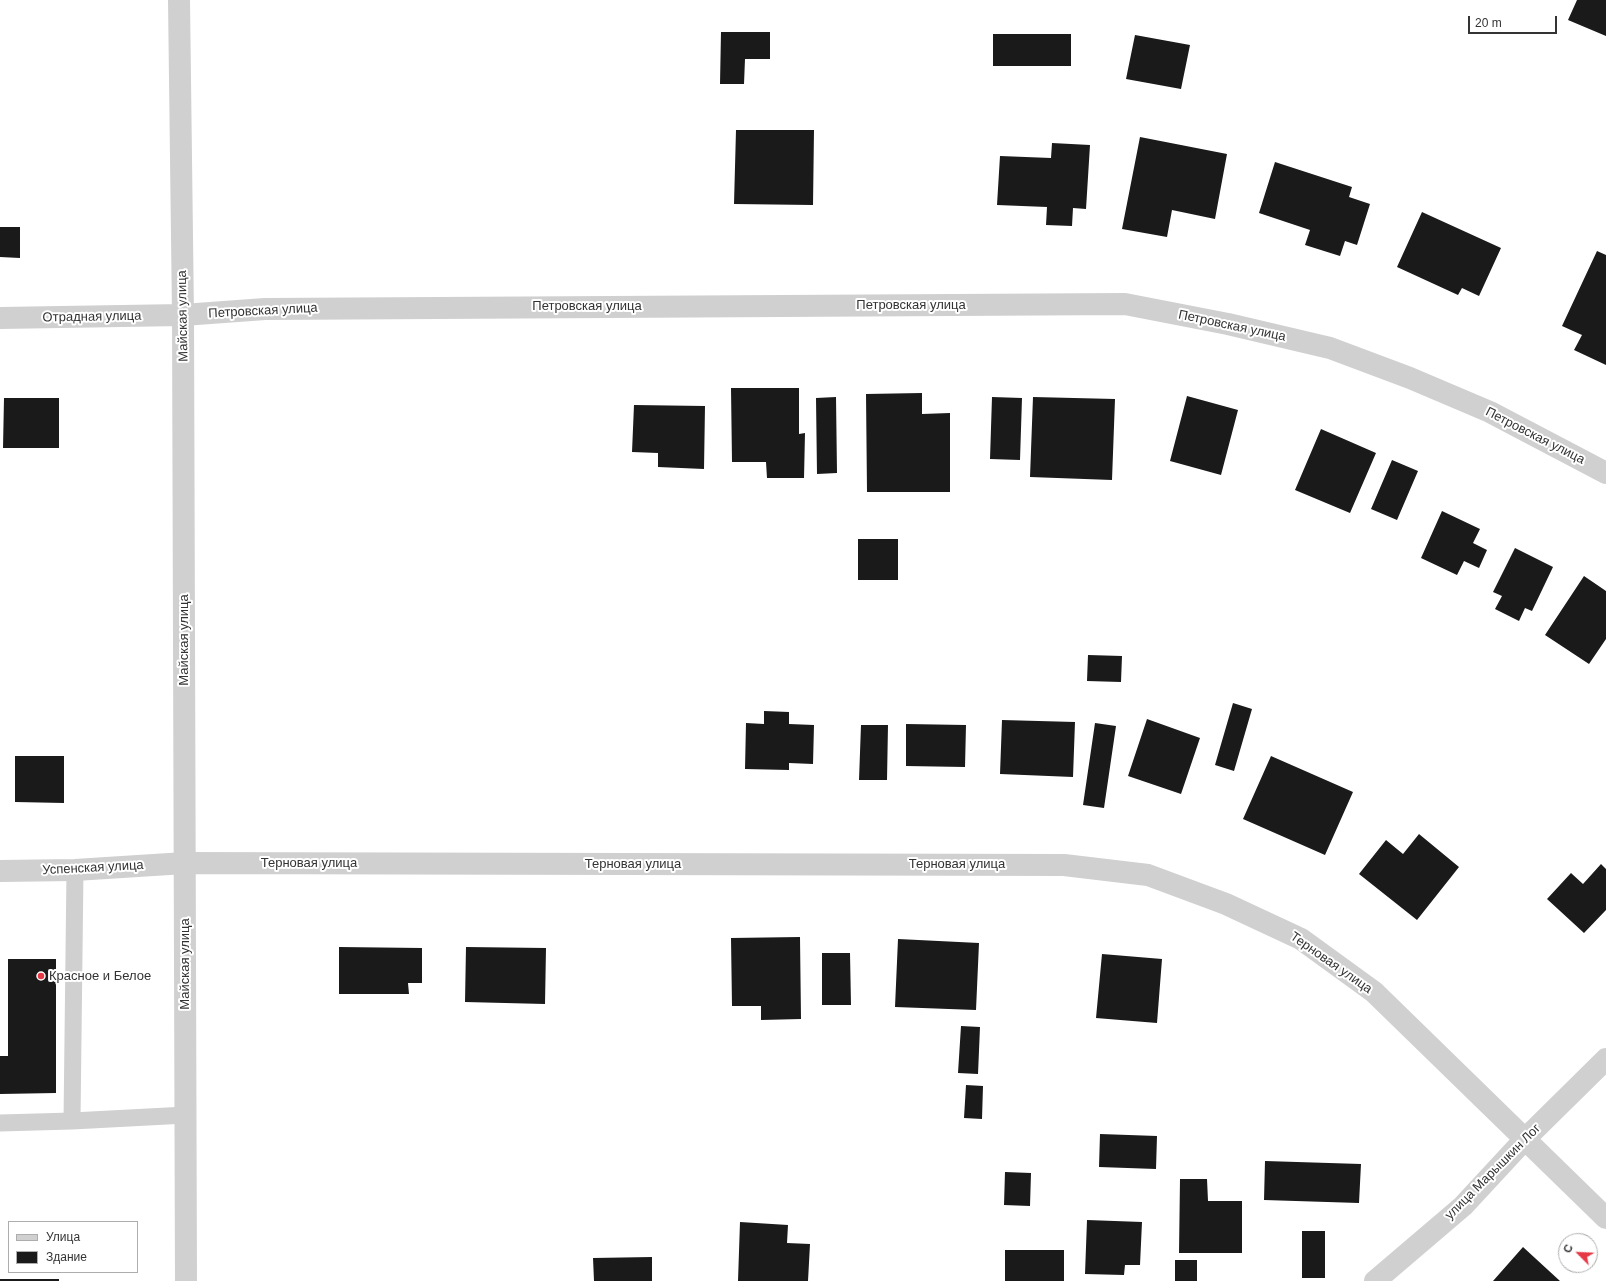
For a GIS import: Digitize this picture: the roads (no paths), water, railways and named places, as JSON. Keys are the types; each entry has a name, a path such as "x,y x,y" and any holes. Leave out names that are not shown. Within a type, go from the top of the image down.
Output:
{"street":[{"name":"Майская улица","path":"179,0 183,315 186,1281"},
{"name":"Петровская улица","path":"183,315 273,309 1125,304 1228,324 1330,348 1410,378 1490,412 1606,473"},
{"name":"Отрадная улица","path":"0,318 183,315"},
{"name":"Успенская улица","path":"0,870 75,870 185,863"},
{"name":"Терновая улица","path":"185,863 1064,864 1148,875 1226,904 1301,938 1374,992 1526,1138 1606,1218"},
{"name":"улица Марышкин Лог","path":"1375,1281 1463,1206 1526,1138 1606,1059"}],"lane":[{"path":"72,1121 75,870"},
{"path":"0,1123 186,1115"}],"place":[{"name":"Красное и Белое","path":"41,976"}]}
